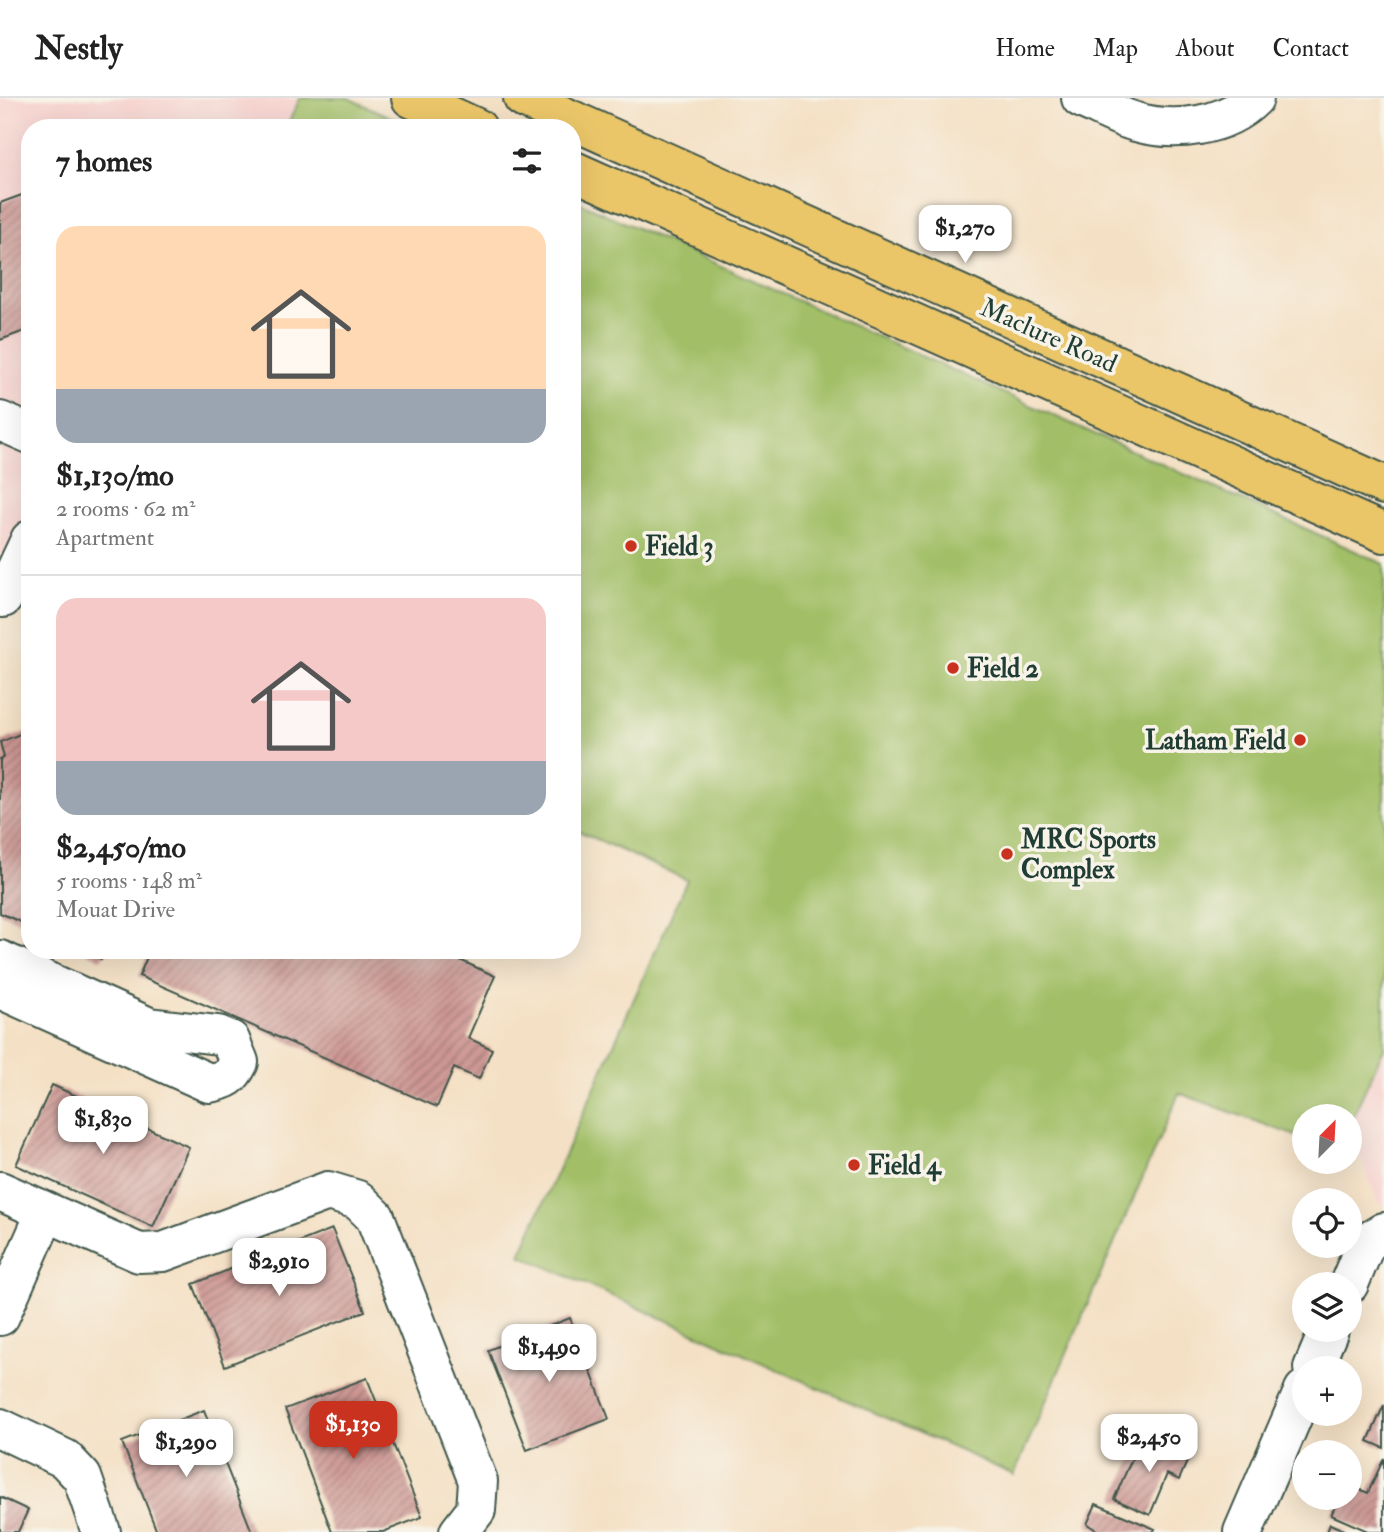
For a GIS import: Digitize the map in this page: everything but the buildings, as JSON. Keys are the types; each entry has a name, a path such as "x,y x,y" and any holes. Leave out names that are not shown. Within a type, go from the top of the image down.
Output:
{"main road":[{"path":"411,98 457,119"},
{"name":"Maclure Road","path":"523,98 570,119"},
{"name":"Maclure Road","path":"581,124 1384,485"},
{"name":"Maclure Road","path":"581,174 1384,533"}],"street":[{"path":"1082,98 1136,122 1170,128 1202,125 1222,118 1254,98"},
{"path":"0,421 21,430"},
{"path":"1,605 21,560"},
{"path":"0,960 149,1027 218,1035 230,1040 239,1062 233,1075 223,1081 209,1083 0,989"},
{"path":"0,1191 139,1253 163,1252 328,1191 358,1200 374,1217 478,1482 476,1510 459,1532"},
{"path":"0,1316 46,1212"},
{"path":"1354,1272 1366,1243 1384,1232"},
{"path":"1243,1532 1292,1418"},
{"path":"0,1428 65,1459 82,1478 101,1532"}],"shaded area":[{"path":"0,98 300,98 290,119 21,119 21,569 0,560"},
{"path":"1384,1048 1384,1205 1377,1202 1362,1162 1362,1104 1359,1104"}],"green space":[{"path":"300,98 348,98 395,119 290,119"},
{"name":"MRC Sports Complex","path":"581,203 1384,564 1384,1048 1359,1104 1292,1104 1292,1135 1179,1093 1014,1475 520,1255 687,880 581,832"}],"place":[{"name":"Field 3","path":"631,546"},
{"name":"Field 2","path":"953,668"},
{"name":"Latham Field","path":"1300,740"},
{"name":"MRC Sports Complex","path":"1007,854"},
{"name":"Field 4","path":"854,1165"}]}
